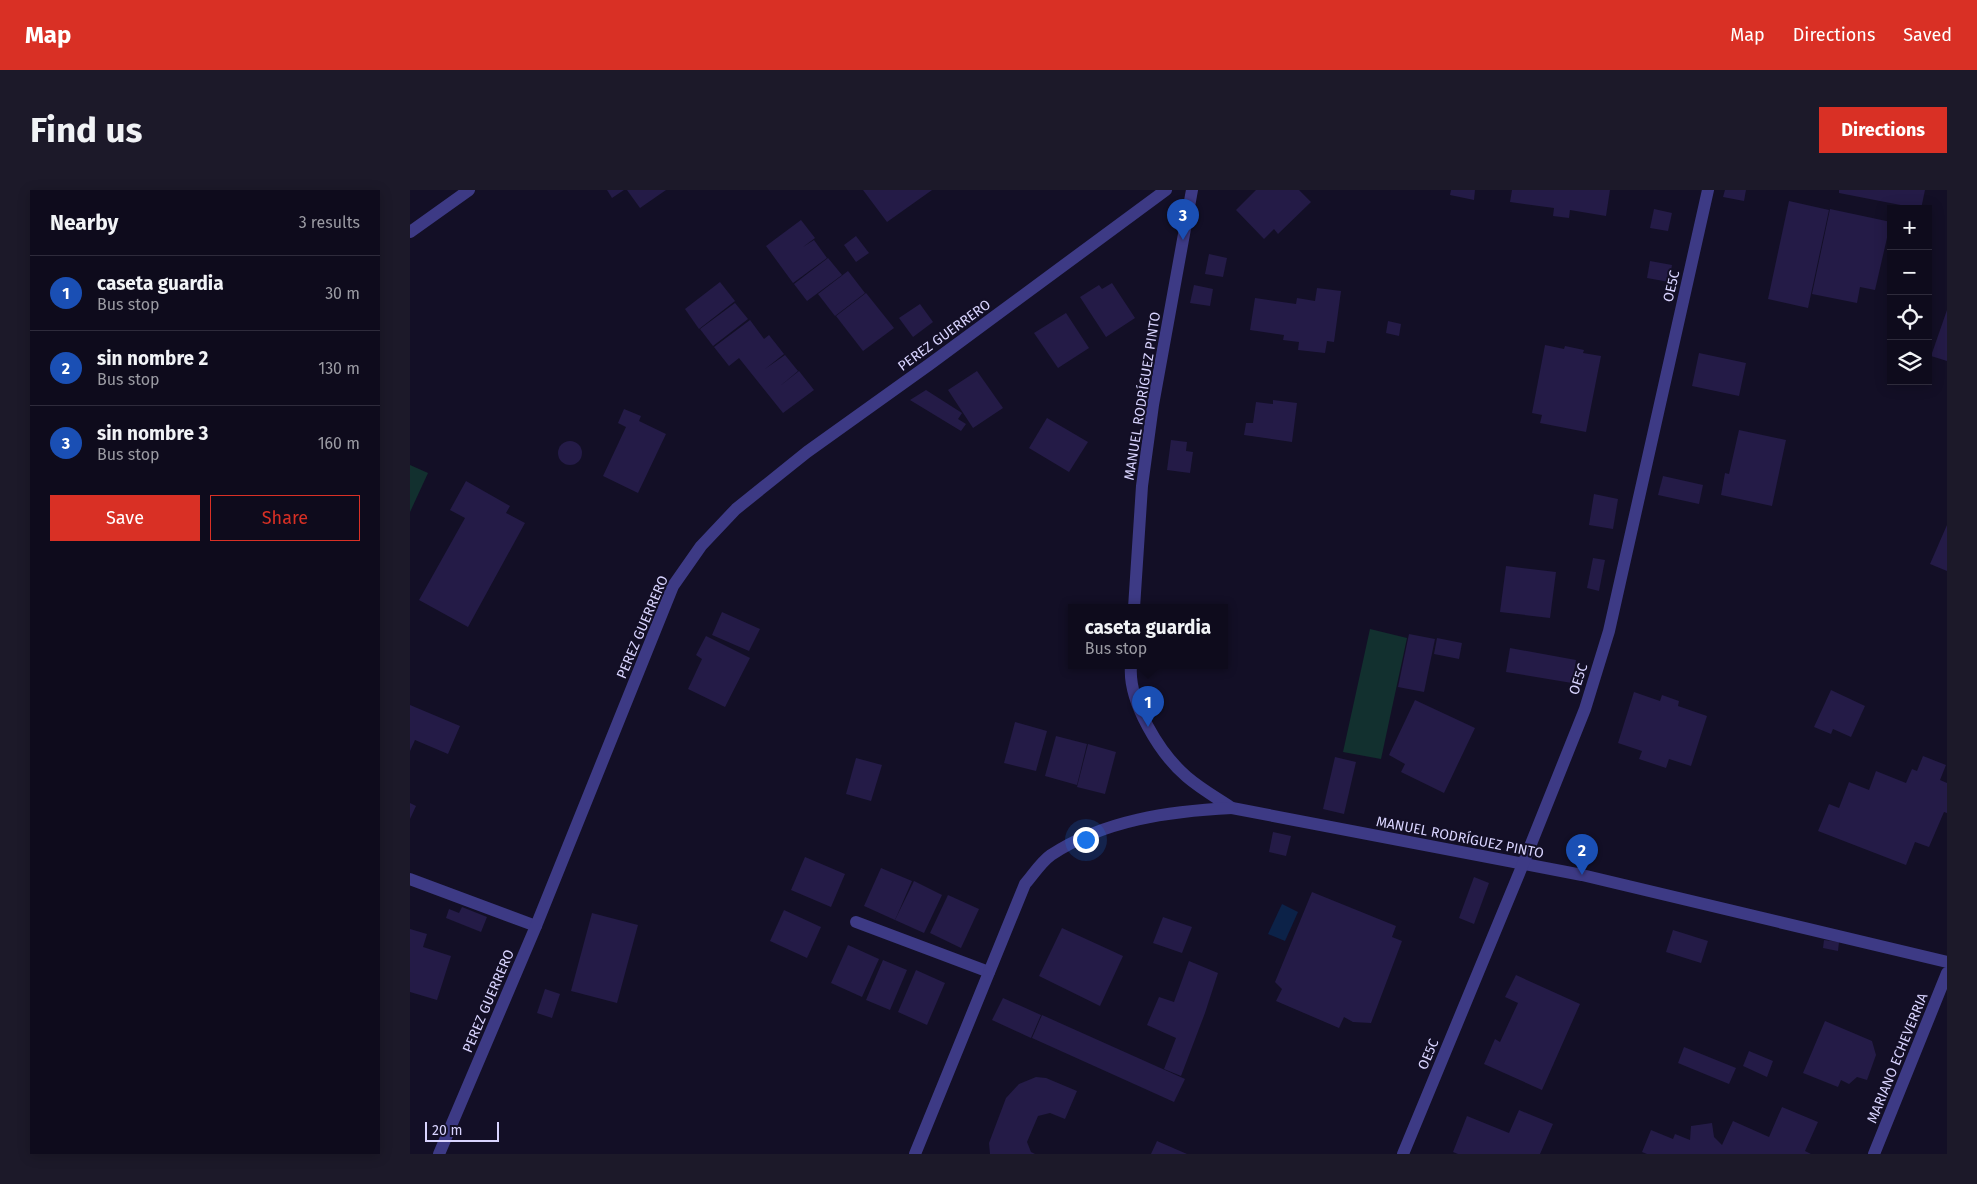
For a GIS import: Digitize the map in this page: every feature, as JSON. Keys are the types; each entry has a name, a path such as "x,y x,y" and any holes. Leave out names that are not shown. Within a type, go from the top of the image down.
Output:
{"street":[{"path":"410,232 469,190"},
{"name":"PEREZ GUERRERO","path":"439,1154 536,926 673,586 700,546 736,509 807,452 1166,190"},
{"name":"MANUEL RODRÍGUEZ PINTO","path":"1134,604 1142,486 1152,414 1192,190"},
{"name":"OE5C","path":"1403,1154 1523,864 1585,708 1609,631 1708,190"},
{"name":"MANUEL RODRÍGUEZ PINTO","path":"1131,669 1130,676 1136,698 1148,727 1165,754 1187,777 1232,808 1582,875 1947,962"},
{"path":"915,1154 1025,884 1049,856 1090,835 1147,816 1191,810 1232,808"},
{"path":"410,878 536,926"},
{"path":"856,922 989,972"},
{"name":"MARIANO ECHEVERRIA","path":"1874,1154 1947,973"}],"green space":[{"path":"410,465 428,473 410,512"},
{"path":"1370,629 1407,638 1381,759 1343,752"}],"water":[{"path":"1282,904 1298,912 1285,941 1268,934"}],"building":[{"path":"607,190 624,190 612,198"},
{"path":"627,190 666,190 640,208"},
{"path":"863,190 932,190 887,222"},
{"path":"1256,190 1299,190 1311,202 1278,234 1274,229 1264,239 1236,210"},
{"path":"1451,190 1475,190 1474,200 1450,195"},
{"path":"1512,190 1610,190 1606,216 1570,210 1569,218 1553,216 1554,208 1510,202"},
{"path":"1725,190 1746,190 1744,201 1723,197"},
{"path":"1839,190 1925,190 1922,205 1900,205 1839,193"},
{"path":"1789,201 1829,210 1808,308 1768,299"},
{"path":"1654,209 1672,213 1668,231 1650,228"},
{"path":"1830,209 1887,221 1887,238 1875,290 1860,287 1857,303 1812,294"},
{"path":"801,220 815,238 803,247 814,240 827,258 793,283 766,246"},
{"path":"856,236 869,253 856,262 844,245"},
{"path":"1209,254 1227,258 1223,277 1205,274"},
{"path":"828,258 842,275 807,301 794,284"},
{"path":"1650,261 1672,265 1669,282 1647,278"},
{"path":"848,271 865,293 835,316 818,294"},
{"path":"720,282 735,301 699,329 685,309"},
{"path":"1112,283 1135,318 1106,337 1080,297 1099,285 1102,289"},
{"path":"1194,285 1213,289 1210,306 1190,303"},
{"path":"1317,288 1341,291 1334,342 1327,341 1325,353 1298,350 1299,342 1283,340 1284,335 1250,330 1255,298 1296,304 1297,298 1315,301"},
{"path":"866,293 894,328 863,351 836,316"},
{"path":"735,303 748,319 713,346 700,329"},
{"path":"920,304 933,322 913,337 899,318"},
{"path":"1947,310 1947,361 1932,356"},
{"path":"1066,313 1089,348 1058,368 1034,333"},
{"path":"750,320 764,339 769,335 784,354 765,369 785,355 798,371 780,386 799,371 814,390 783,413 739,358 729,366 714,347"},
{"path":"1388,321 1401,324 1399,336 1386,333"},
{"path":"1545,345 1564,349 1565,346 1584,350 1583,353 1601,356 1586,432 1540,423 1542,415 1532,413"},
{"path":"1699,353 1746,363 1739,396 1692,386"},
{"path":"977,371 1003,408 973,428 948,390"},
{"path":"926,390 962,413 958,419 966,424 961,431 910,400"},
{"path":"1273,400 1297,403 1292,442 1244,435 1246,423 1253,423 1256,402 1273,404"},
{"path":"624,409 641,416 639,421 666,434 638,493 603,476 626,427 618,423"},
{"path":"1047,418 1088,442 1069,472 1029,448"},
{"path":"1739,430 1786,440 1772,506 1721,495 1725,473 1729,474"},
{"path":"1171,440 1187,442 1186,451 1193,452 1190,473 1167,470"},
{"path":"570,441 579,444 582,453 579,462 570,465 561,462 558,453 561,444"},
{"path":"1663,476 1703,485 1699,504 1658,495"},
{"path":"466,481 510,506 506,513 525,523 468,627 419,600 465,518 450,510"},
{"path":"1594,494 1618,499 1613,529 1589,525"},
{"path":"1947,525 1947,571 1930,564"},
{"path":"1593,558 1605,560 1599,591 1587,588"},
{"path":"1506,566 1556,572 1550,618 1500,612"},
{"path":"722,612 760,629 749,651 712,635"},
{"path":"1409,634 1435,639 1424,692 1398,687"},
{"path":"706,636 750,658 725,707 688,689 702,659 696,655"},
{"path":"1437,638 1462,643 1459,659 1434,654"},
{"path":"1510,648 1576,660 1572,683 1506,672"},
{"path":"1831,690 1865,706 1851,737 1833,729 1831,734 1814,727"},
{"path":"1634,692 1660,701 1662,695 1679,701 1678,706 1707,716 1691,766 1669,759 1666,768 1639,759 1642,751 1618,743"},
{"path":"1415,700 1475,728 1444,793 1401,772 1405,764 1389,755"},
{"path":"410,705 460,726 448,754 415,740 410,751"},
{"path":"1015,722 1047,731 1036,771 1004,763"},
{"path":"1056,736 1087,744 1077,785 1045,776"},
{"path":"1088,744 1116,752 1105,794 1077,787"},
{"path":"1923,756 1946,765 1940,780 1947,783 1947,813 1944,812 1929,847 1915,842 1906,865 1818,831 1829,804 1839,808 1849,782 1869,790 1876,771 1906,783 1912,769 1917,771"},
{"path":"1335,757 1356,762 1344,814 1323,809"},
{"path":"856,758 882,765 871,801 846,794"},
{"path":"410,803 416,806 410,819"},
{"path":"1273,832 1291,836 1286,856 1269,852"},
{"path":"805,857 845,874 831,907 791,890"},
{"path":"881,868 912,881 895,920 864,906"},
{"path":"1474,877 1489,883 1474,924 1459,918"},
{"path":"914,881 942,895 924,933 895,920"},
{"path":"1312,892 1396,926 1392,937 1402,941 1371,1023 1353,1022 1344,1017 1339,1028 1276,1001 1282,989 1275,982"},
{"path":"948,895 979,909 961,948 930,933"},
{"path":"462,907 487,917 481,932 446,918 449,909 459,913"},
{"path":"784,910 821,927 807,958 770,941"},
{"path":"592,913 638,925 617,1003 571,991"},
{"path":"1163,917 1192,927 1182,953 1153,943"},
{"path":"1062,928 1123,956 1100,1006 1039,976"},
{"path":"410,929 427,934 423,947 451,956 437,1000 410,992"},
{"path":"1673,930 1708,941 1701,963 1666,952"},
{"path":"1824,940 1839,942 1838,951 1823,948"},
{"path":"848,945 879,959 862,997 831,983"},
{"path":"883,960 907,970 890,1010 866,1000"},
{"path":"1189,961 1218,973 1181,1076 1164,1069 1176,1038 1147,1025 1159,997 1174,1002"},
{"path":"916,970 945,983 927,1025 898,1012"},
{"path":"1516,975 1580,1004 1542,1090 1484,1064 1495,1039 1500,1042 1518,1003 1505,997"},
{"path":"545,989 560,994 552,1018 537,1013"},
{"path":"1003,998 1041,1015 1031,1038 992,1020"},
{"path":"1042,1015 1185,1079 1174,1102 1032,1038"},
{"path":"1825,1021 1872,1041 1876,1055 1867,1080 1857,1077 1849,1084 1841,1080 1838,1087 1803,1073"},
{"path":"1684,1047 1736,1068 1729,1084 1678,1063"},
{"path":"1749,1051 1773,1061 1767,1077 1743,1066"},
{"path":"1036,1077 1046,1078 1077,1091 1065,1119 1050,1113 1038,1116 1027,1142 1031,1152 1035,1154 990,1154 989,1143 1006,1098 1019,1084"},
{"path":"1782,1107 1818,1122 1805,1151 1811,1154 1647,1154 1642,1152 1651,1130 1673,1139 1675,1134 1690,1140 1691,1126 1712,1123 1714,1137 1722,1145 1733,1121 1769,1137"},
{"path":"1519,1110 1553,1124 1540,1154 1458,1154 1453,1152 1467,1116 1509,1133"},
{"path":"1157,1141 1187,1154 1151,1154"}],"place":[{"name":"sin nombre 3","path":"1183,240"},
{"name":"caseta guardia","path":"1148,727"},
{"name":"sin nombre 2","path":"1582,875"}]}
